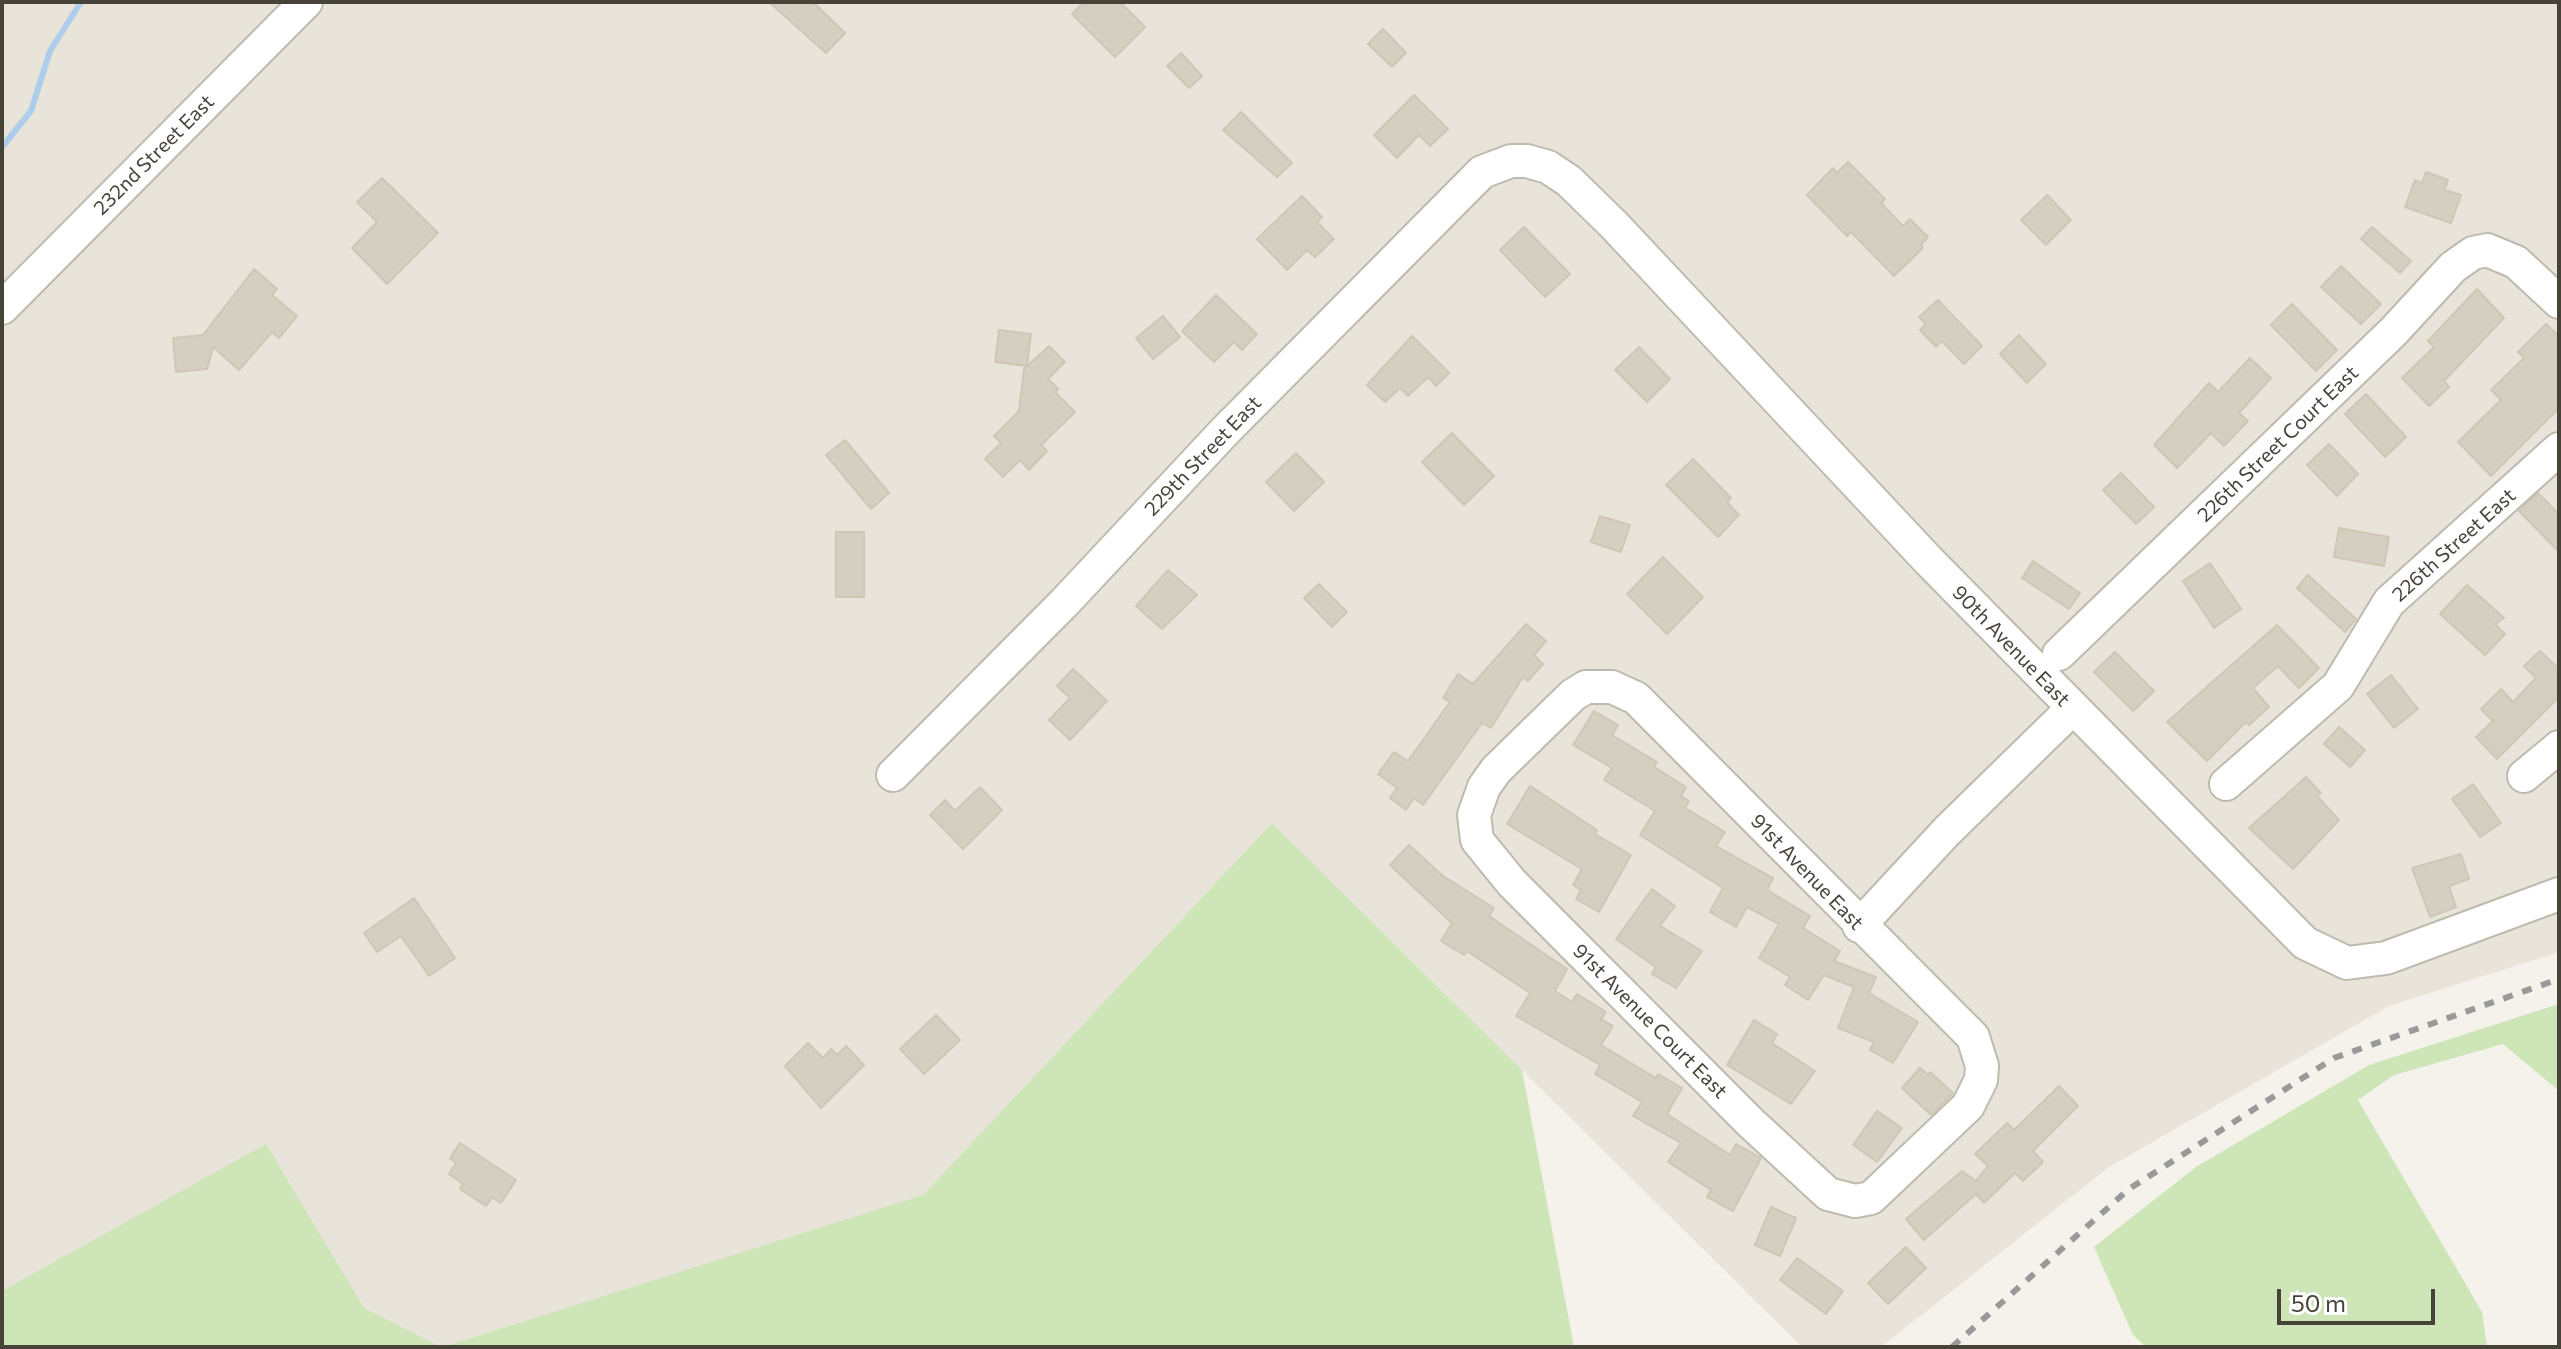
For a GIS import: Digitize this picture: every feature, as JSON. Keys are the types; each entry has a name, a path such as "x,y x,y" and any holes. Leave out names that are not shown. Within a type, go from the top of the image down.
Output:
{"street":[{"name":"232nd Street East","path":"2,308 306,2"},
{"name":"229th Street East","path":"893,775 1065,602 1226,430 1482,172 1511,161 1527,161"},
{"name":"90th Avenue East","path":"1527,161 1548,167 1569,181 1614,225 1747,370 2072,709 2305,943 2347,963 2386,958 2559,894"},
{"name":"226th Street Court East","path":"2059,654 2393,332 2453,267 2473,253 2487,250 2502,254 2528,272 2559,302"},
{"name":"226th Street East","path":"2226,784 2338,686 2389,602 2559,449"},
{"name":"91st Avenue East","path":"1474,815 1478,798 1496,770 1562,706 1586,687 1626,691 1653,713 1859,926 1973,1037 1982,1066 1981,1080"},
{"path":"1859,926 1947,831 2072,709"},
{"path":"2524,776 2559,747"},
{"name":"91st Avenue Court East","path":"1474,815 1477,840 1512,883 1750,1122 1828,1194 1855,1201 1871,1198 1953,1124 1968,1106 1981,1080"}],"shaded area":[{"path":"2,2 2559,2 2559,952 2389,1006 2109,1167 1881,1347 1802,1347 1272,823 781,1347 2,1347"}],"green space":[{"path":"1272,823 1522,1070 1574,1347 443,1347 923,1195"},
{"path":"2559,1004 2559,1091 2503,1044 2394,1075 2358,1100 2482,1312 2487,1347 2146,1347 2133,1335 2094,1247 2196,1167 2369,1065"},
{"path":"266,1144 364,1308 441,1347 2,1347 2,1291"}],"building":[{"path":"769,2 813,2 845,33 826,53"},
{"path":"1084,2 1120,2 1145,27 1115,57 1072,14"},
{"path":"1383,29 1406,53 1392,67 1368,44"},
{"path":"1181,53 1202,76 1189,88 1167,66"},
{"path":"1414,95 1448,129 1430,146 1419,135 1397,158 1374,135"},
{"path":"1241,112 1292,163 1277,177 1223,130"},
{"path":"1848,162 1885,199 1881,203 1903,226 1910,219 1928,237 1921,245 1923,248 1894,276 1851,232 1847,236 1807,195 1833,168 1837,173"},
{"path":"2426,172 2448,180 2445,190 2461,195 2451,223 2405,207 2415,180 2422,183"},
{"path":"382,178 438,233 387,284 352,248 377,222 357,202"},
{"path":"2047,195 2071,220 2046,245 2021,220"},
{"path":"1302,196 1322,217 1317,222 1334,239 1315,257 1307,250 1287,270 1257,239"},
{"path":"1524,227 1570,274 1545,297 1500,250"},
{"path":"2372,227 2411,261 2400,273 2361,239"},
{"path":"2341,266 2381,304 2361,324 2321,287"},
{"path":"254,269 277,289 272,295 297,316 279,338 272,332 239,370 213,347 207,369 176,372 173,338 203,335"},
{"path":"2477,289 2504,318 2444,381 2449,387 2429,406 2402,378 2434,347 2428,341"},
{"path":"1216,295 1257,334 1242,350 1234,342 1214,362 1182,331"},
{"path":"1938,300 1982,346 1964,364 1942,341 1936,347 1920,330 1926,324 1919,317"},
{"path":"2292,304 2337,350 2316,371 2271,325"},
{"path":"1163,316 1180,337 1153,359 1136,338"},
{"path":"2546,324 2559,336 2559,408 2491,476 2458,442 2501,400 2491,390 2524,358 2518,352"},
{"path":"999,330 1031,334 1027,366 995,362"},
{"path":"2019,335 2046,364 2027,383 2000,354"},
{"path":"1412,336 1449,373 1436,386 1428,377 1408,396 1400,388 1385,402 1367,385"},
{"path":"1049,346 1065,362 1048,379 1058,389 1055,392 1075,412 1041,445 1047,451 1029,470 1020,460 1003,477 985,459 1001,443 994,436 1019,411 1024,369"},
{"path":"1639,347 1670,379 1647,402 1615,370"},
{"path":"2250,358 2271,378 2239,413 2248,421 2224,446 2211,433 2177,468 2154,445 2209,383 2218,392"},
{"path":"2366,394 2406,437 2385,457 2345,414"},
{"path":"1452,433 1494,476 1464,505 1422,462"},
{"path":"845,440 889,493 871,509 826,455"},
{"path":"2329,444 2358,474 2337,496 2307,465"},
{"path":"1296,453 1324,482 1294,511 1266,482"},
{"path":"1693,459 1731,498 1727,502 1739,515 1718,537 1666,485"},
{"path":"2121,473 2154,507 2136,524 2103,490"},
{"path":"2538,493 2559,514 2559,552 2519,511"},
{"path":"1600,516 1630,525 1621,552 1591,542"},
{"path":"2339,528 2389,537 2384,566 2334,557"},
{"path":"836,532 864,532 864,597 836,597"},
{"path":"1663,557 1703,597 1667,634 1627,594"},
{"path":"2033,561 2080,593 2069,609 2022,578"},
{"path":"2210,563 2241,609 2214,628 2183,581"},
{"path":"1168,570 1197,595 1162,629 1136,606"},
{"path":"2308,575 2356,619 2345,632 2297,588"},
{"path":"1319,584 1347,612 1332,627 1304,598"},
{"path":"2467,585 2504,618 2495,624 2505,634 2485,655 2440,614"},
{"path":"1526,624 1546,641 1534,655 1543,664 1528,681 1523,677 1491,728 1482,723 1423,805 1414,798 1406,810 1390,798 1397,788 1378,774 1394,752 1408,761 1450,702 1443,698 1458,674 1473,684"},
{"path":"2277,625 2319,668 2299,688 2278,666 2253,688 2269,707 2249,725 2246,722 2207,761 2167,722"},
{"path":"2540,651 2559,669 2559,697 2497,759 2476,737 2493,721 2481,709 2501,689 2513,702 2536,678 2524,666"},
{"path":"2115,652 2154,691 2133,711 2094,672"},
{"path":"1073,669 1107,701 1070,740 1049,720 1070,698 1057,686"},
{"path":"2391,675 2418,709 2394,728 2367,694"},
{"path":"1594,711 1618,725 1612,735 1657,762 1654,767 1686,787 1681,796 1689,801 1685,808 1725,832 1716,846 1773,878 1767,890 1810,916 1803,928 1840,951 1834,961 1876,977 1869,993 1918,1022 1893,1063 1870,1050 1874,1042 1838,1028 1854,987 1824,975 1808,1000 1785,985 1790,977 1759,958 1779,924 1747,907 1736,927 1710,912 1723,888 1640,835 1655,811 1604,780 1612,768 1573,745"},
{"path":"2339,727 2365,750 2350,767 2324,744"},
{"path":"2306,777 2321,793 2317,796 2339,820 2293,869 2249,828"},
{"path":"2473,784 2501,823 2480,837 2452,799"},
{"path":"1530,786 1597,830 1595,834 1631,855 1599,912 1576,899 1581,890 1573,885 1582,869 1507,824"},
{"path":"980,787 1002,810 963,849 930,815 945,800 955,811"},
{"path":"1409,845 1443,876 1494,908 1489,916 1567,969 1555,991 1572,1002 1577,994 1606,1012 1601,1019 1613,1026 1601,1045 1656,1078 1658,1074 1682,1088 1667,1114 1730,1155 1736,1144 1761,1158 1733,1211 1707,1197 1711,1190 1668,1162 1681,1143 1633,1116 1642,1102 1595,1074 1600,1065 1516,1016 1530,993 1467,951 1464,955 1441,941 1452,923 1390,865"},
{"path":"2461,854 2469,879 2449,886 2456,907 2430,917 2412,868"},
{"path":"1652,889 1675,906 1660,926 1702,951 1676,988 1652,974 1656,967 1616,939"},
{"path":"414,898 455,958 429,976 401,936 377,952 364,933"},
{"path":"936,1015 960,1040 924,1074 900,1049"},
{"path":"1754,1020 1777,1034 1772,1043 1815,1071 1791,1104 1727,1065"},
{"path":"808,1043 823,1058 831,1049 837,1055 846,1046 864,1065 821,1108 785,1066"},
{"path":"1920,1068 1928,1075 1930,1072 1953,1093 1931,1115 1902,1088"},
{"path":"2059,1086 2078,1106 2033,1151 2043,1162 2023,1181 2015,1173 1984,1203 1976,1194 1924,1240 1906,1219 1962,1171 1976,1181 1988,1166 1975,1154 2007,1123 2014,1130"},
{"path":"1877,1111 1902,1128 1877,1162 1853,1145"},
{"path":"460,1143 516,1180 501,1203 492,1197 486,1206 460,1189 463,1184 449,1174 456,1163 450,1158"},
{"path":"1771,1207 1796,1218 1780,1256 1755,1245"},
{"path":"1906,1247 1926,1268 1888,1304 1868,1283"},
{"path":"1797,1258 1843,1291 1826,1314 1780,1280"}],"waterway":[{"path":"2,147 31,111 50,51 81,2"}],"railway":[{"path":"1952,1347 2129,1189 2334,1058 2559,979"}]}
